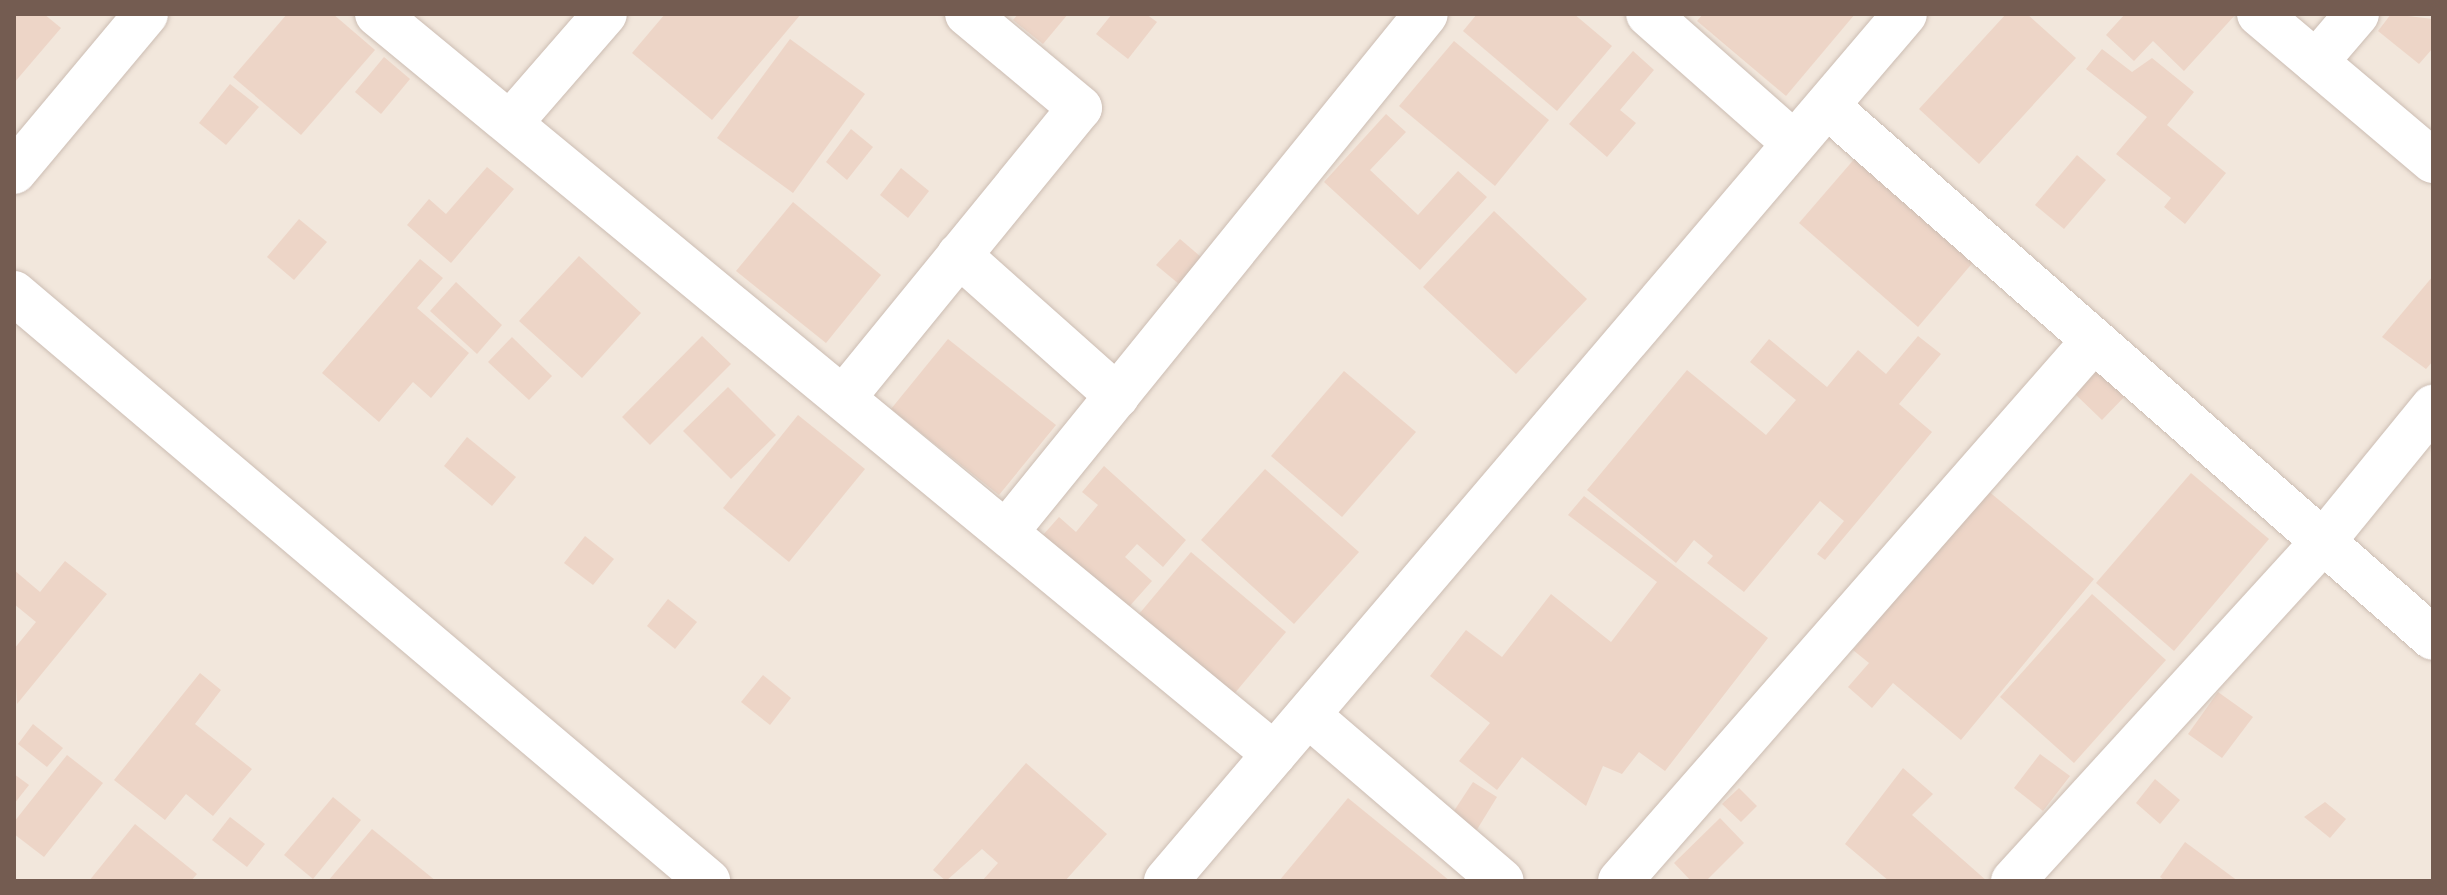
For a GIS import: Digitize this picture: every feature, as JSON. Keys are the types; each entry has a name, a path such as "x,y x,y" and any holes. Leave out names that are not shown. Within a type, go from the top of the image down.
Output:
{"street":[{"path":"14,172 146,14"},
{"path":"377,14 1274,754"},
{"path":"511,122 605,14"},
{"path":"844,397 1080,108 967,14"},
{"path":"1648,14 1794,143"},
{"path":"1166,881 1905,14"},
{"path":"2259,14 2433,161"},
{"path":"2316,62 2357,14"},
{"path":"1007,531 1117,396 1413,18"},
{"path":"1827,106 2433,638"},
{"path":"959,255 1117,396"},
{"path":"14,293 708,881"},
{"path":"1620,881 2093,341"},
{"path":"2013,881 2322,543 2433,407"},
{"path":"1308,715 1502,881"}],"shaded area":[{"path":"14,14 2433,14 2433,881 14,881"}],"building":[{"path":"14,14 44,14 61,28 14,83"},
{"path":"287,14 333,14 375,50 301,135 233,77"},
{"path":"665,14 801,14 712,120 632,53"},
{"path":"1018,14 1068,14 1043,44 1013,20"},
{"path":"1112,14 1146,14 1157,22 1128,59 1096,34"},
{"path":"1477,14 1574,14 1612,46 1557,111 1463,31"},
{"path":"1703,14 1855,14 1786,96 1697,21"},
{"path":"2006,14 2027,14 2076,58 1979,164 1919,109"},
{"path":"2125,14 2236,14 2184,71 2153,41 2134,61 2106,35"},
{"path":"2391,14 2433,19 2433,48 2419,64 2378,31"},
{"path":"790,39 865,94 793,193 717,138"},
{"path":"1454,41 1549,120 1495,186 1399,106"},
{"path":"2102,49 2132,72 2152,58 2194,92 2167,125 2226,173 2185,224 2164,207 2171,198 2116,154 2147,117 2086,69"},
{"path":"1633,51 1654,70 1620,110 1636,123 1607,157 1569,124"},
{"path":"384,57 410,79 381,114 355,92"},
{"path":"230,84 259,107 226,145 199,123"},
{"path":"1386,114 1406,132 1370,170 1418,215 1458,171 1487,197 1420,270 1324,182"},
{"path":"851,129 873,147 847,180 826,162"},
{"path":"2077,155 2106,180 2064,229 2035,205"},
{"path":"1856,157 1975,260 1918,327 1799,223"},
{"path":"487,167 514,189 451,263 407,225 429,199 446,214"},
{"path":"901,168 929,191 908,218 880,195"},
{"path":"793,202 881,275 826,343 736,271"},
{"path":"1494,211 1587,299 1516,374 1423,287"},
{"path":"299,219 327,242 294,280 267,257"},
{"path":"1180,239 1208,263 1185,289 1156,265"},
{"path":"579,256 641,313 582,378 519,321"},
{"path":"420,259 443,278 417,308 469,353 431,398 413,382 379,422 322,373"},
{"path":"2433,276 2433,361 2426,369 2382,337"},
{"path":"456,282 502,325 477,354 430,311"},
{"path":"702,336 731,364 650,445 622,417"},
{"path":"1918,336 1941,354 1899,404 1932,432 1825,560 1817,554 1844,521 1820,501 1744,592 1707,563 1713,556 1694,540 1676,563 1587,490 1687,370 1766,435 1796,400 1750,362 1769,339 1827,387 1858,350 1886,374"},
{"path":"512,337 552,376 529,400 488,362"},
{"path":"948,339 1056,425 999,495 891,409"},
{"path":"2100,368 2127,394 2102,420 2075,394"},
{"path":"1344,371 1416,432 1342,517 1271,456"},
{"path":"728,387 776,435 731,479 683,431"},
{"path":"798,415 865,469 789,562 723,508"},
{"path":"467,437 516,477 492,506 444,466"},
{"path":"1104,466 1186,540 1163,567 1137,544 1125,557 1152,581 1127,609 1043,535 1059,517 1076,532 1098,505 1082,492"},
{"path":"1265,469 1359,552 1294,624 1201,540"},
{"path":"2191,473 2269,539 2174,651 2096,583"},
{"path":"1987,490 2094,579 1961,740 1893,683 1872,708 1848,687 1869,663 1853,650"},
{"path":"1584,496 1768,638 1665,771 1639,752 1622,774 1603,766 1586,806 1522,757 1497,790 1459,761 1490,723 1430,676 1466,630 1502,657 1551,594 1611,642 1657,582 1568,515"},
{"path":"585,536 614,559 593,585 564,563"},
{"path":"1191,552 1286,632 1229,700 1134,620"},
{"path":"65,561 107,594 17,704 14,649 36,622 14,604 14,570 40,592"},
{"path":"2092,594 2166,660 2074,763 2000,697"},
{"path":"668,599 697,622 675,649 647,626"},
{"path":"200,673 221,690 195,724 252,769 213,816 186,794 165,820 114,780"},
{"path":"763,675 791,698 770,725 741,702"},
{"path":"2218,692 2253,717 2222,758 2188,734"},
{"path":"33,724 63,748 47,767 18,744"},
{"path":"2040,754 2070,776 2043,811 2014,788"},
{"path":"67,755 103,783 44,857 14,834 14,822"},
{"path":"1026,763 1107,834 1065,881 982,881 998,863 982,849 946,881 933,870"},
{"path":"1903,768 1933,794 1912,815 1987,881 1889,881 1845,844"},
{"path":"14,774 29,785 14,804"},
{"path":"2155,779 2180,800 2160,824 2136,803"},
{"path":"1473,782 1497,797 1473,836 1448,820"},
{"path":"1739,788 1757,806 1741,822 1722,804"},
{"path":"333,797 361,820 313,879 284,855"},
{"path":"1348,798 1450,881 1279,881"},
{"path":"2325,802 2346,819 2330,838 2304,817"},
{"path":"230,817 265,844 247,867 212,840"},
{"path":"1720,818 1744,843 1706,881 1691,881 1674,863"},
{"path":"135,824 197,874 191,881 89,881"},
{"path":"372,829 436,881 328,881"},
{"path":"2185,842 2238,881 2165,881 2160,877"}]}
